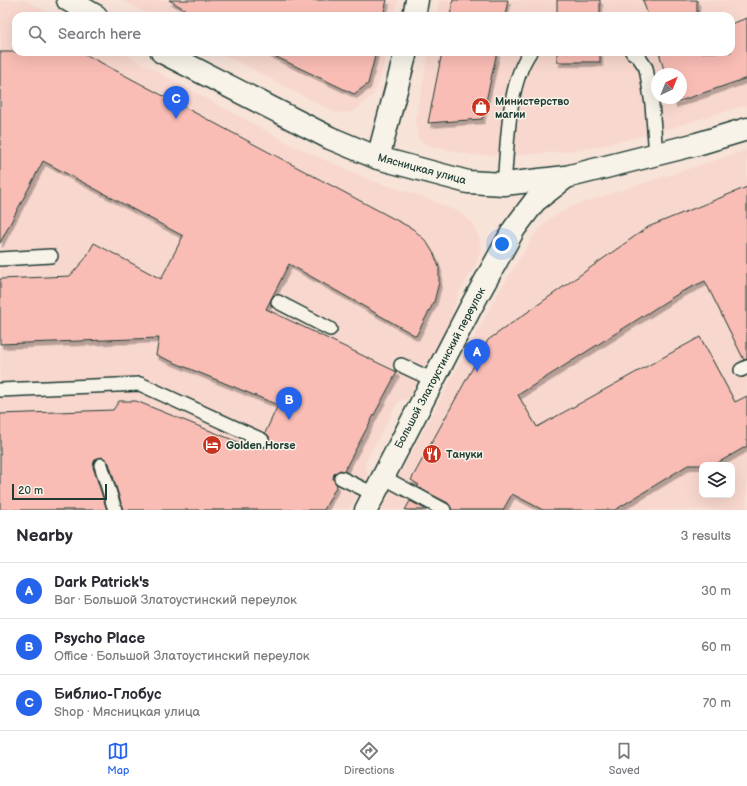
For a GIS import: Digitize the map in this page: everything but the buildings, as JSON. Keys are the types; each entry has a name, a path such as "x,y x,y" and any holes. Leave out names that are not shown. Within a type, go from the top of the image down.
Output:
{"main road":[{"path":"68,0 89,12"},
{"path":"415,12 417,0"},
{"name":"Мясницкая улица","path":"170,56 330,138 378,158 468,182 504,184 566,177 656,155 747,129"},
{"path":"378,158 405,56"},
{"name":"Большой Златоустинский переулок","path":"374,494 514,229 535,201 566,177"}],"lane":[{"path":"504,184 516,80 522,64 527,56"},
{"path":"638,56 646,68 652,104 656,155"},
{"path":"0,259 51,256"},
{"path":"278,302 330,328"},
{"path":"401,364 433,380"},
{"path":"0,390 140,384 262,440"},
{"path":"101,465 115,510"},
{"path":"341,478 374,494 444,510"}],"shaded area":[{"path":"0,0 25,0 47,12 12,12 12,56 128,56 294,146 373,181 415,194 458,211 473,223 480,241 480,253 476,265 458,294 451,319 409,398 398,402 365,463 368,474 349,509 0,510"},
{"path":"121,0 398,0 395,12 144,12"},
{"path":"439,0 747,0 747,105 654,133 601,146 561,152 507,156 471,155 427,145 418,139 415,121 428,56 735,56 735,12 437,12"},
{"path":"227,56 386,56 381,77 373,95 352,112 334,112"},
{"path":"747,150 747,510 380,510 497,295 535,234 549,219 575,205"}],"place":[{"name":"Министерство магии","path":"481,107"},
{"name":"Библио-Глобус","path":"176,119"},
{"name":"Dark Patrick's","path":"477,372"},
{"name":"Psycho Place","path":"289,420"},
{"name":"Golden Horse","path":"212,445"},
{"name":"Тануки","path":"432,454"}]}
